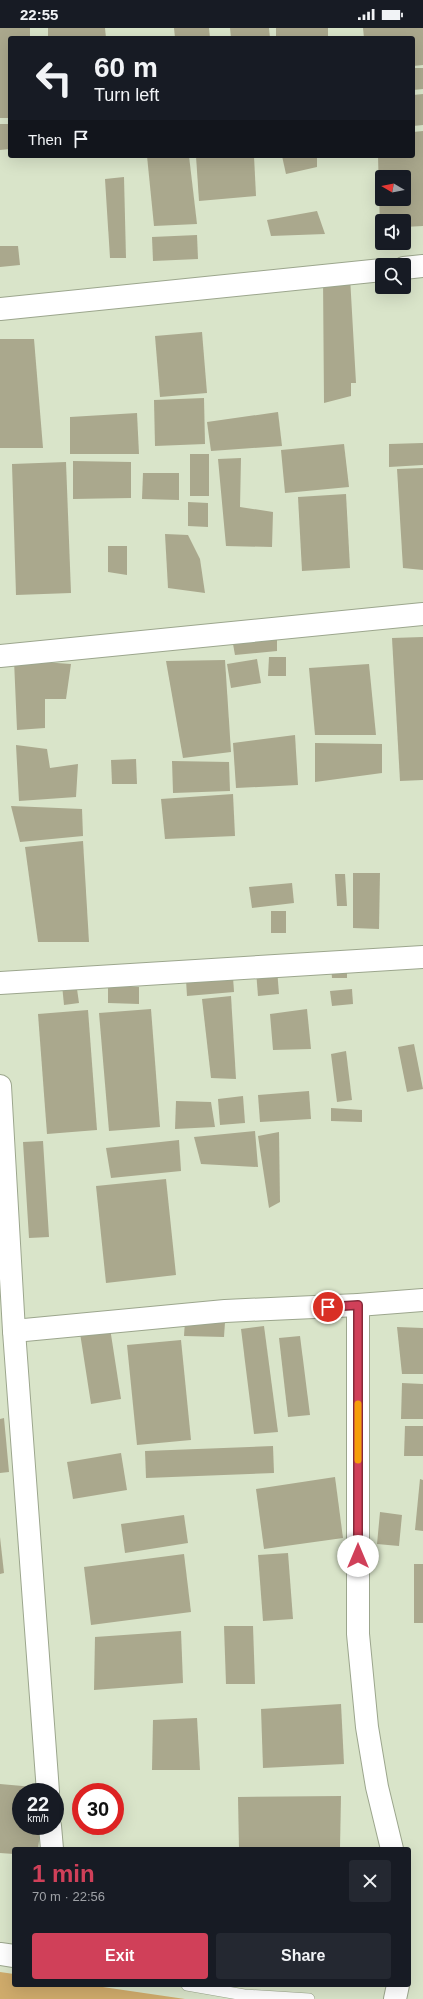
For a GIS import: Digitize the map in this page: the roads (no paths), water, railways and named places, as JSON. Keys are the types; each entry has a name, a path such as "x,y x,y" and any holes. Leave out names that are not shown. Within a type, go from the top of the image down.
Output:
{"street":[{"path":"411,267 423,266"},
{"path":"0,309 375,271"},
{"path":"0,656 423,614"},
{"path":"0,983 423,956"},
{"path":"0,1086 14,1330 47,1783"},
{"path":"14,1330 225,1312 423,1300"},
{"path":"358,1305 358,1634 367,1727 377,1787 392,1847"},
{"path":"51,1835 52,1847"},
{"path":"0,1954 12,1956"},
{"path":"394,1999 397,1987"}],"lane":[{"path":"200,1987 244,1994 309,1999"}]}
